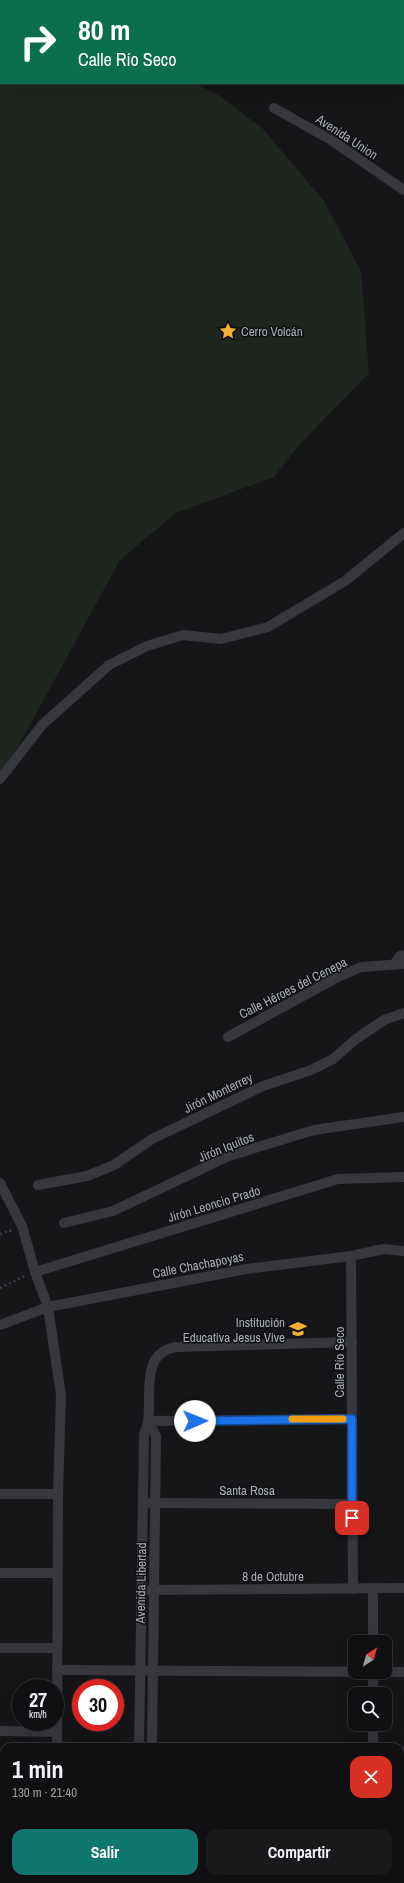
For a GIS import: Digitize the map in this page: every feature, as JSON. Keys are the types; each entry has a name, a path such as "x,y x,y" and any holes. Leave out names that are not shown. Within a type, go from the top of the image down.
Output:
{"street":[{"name":"Avenida Union","path":"274,108 330,140 404,190"},
{"path":"0,779 42,725 110,665 147,646 183,635 221,639 268,627 345,581 404,532"},
{"name":"Calle Héroes del Cenepa","path":"228,1037 334,979 361,968 399,964 400,956 404,956"},
{"name":"Jirón Monterrey","path":"38,1185 87,1176 114,1165 152,1139 263,1086 311,1070 333,1059 356,1039 384,1020 404,1012"},
{"name":"Jirón Iquitos","path":"64,1223 113,1211 229,1156 314,1130 404,1117"},
{"name":"Jirón Leoncio Prado","path":"35,1272 338,1179 404,1177"},
{"path":"0,1183 22,1226 35,1272 48,1306 61,1395 57,1574 57,1743"},
{"name":"Calle Chachapoyas","path":"0,1325 48,1306 246,1269 351,1256 383,1249 404,1251"},
{"name":"Calle Río Seco","path":"351,1256 352,1589"},
{"name":"Avenida Libertad","path":"139,1743 144,1435 148,1421 150,1372 154,1360 160,1352 165,1349 176,1347 352,1342"},
{"path":"148,1421 352,1419"},
{"name":"Avenida Libertad","path":"148,1421 156,1436 152,1743"},
{"path":"0,1494 58,1494"},
{"name":"Santa Rosa","path":"143,1503 352,1504"},
{"path":"0,1573 57,1574"},
{"name":"8 de Octubre","path":"142,1590 404,1588"},
{"path":"373,1589 373,1635"},
{"path":"0,1648 57,1648"},
{"path":"57,1670 153,1672 348,1672"},
{"path":"392,1672 404,1672"},
{"path":"0,1731 57,1732"},
{"path":"373,1731 373,1743"}],"path":[{"path":"0,1288 35,1272"}],"shaded area":[{"path":"0,84 197,84 218,95 263,129 324,201 361,271 369,373 299,445 274,477 176,513 120,560 19,745 0,771"}],"slow traffic":[{"path":"292,1419 343,1419"}],"place":[{"name":"Cerro Volcán","path":"228,331"},
{"name":"Institución Educativa Jesus Vive","path":"298,1329"}],"route":[{"path":"195,1421 352,1419 352,1518"}]}
